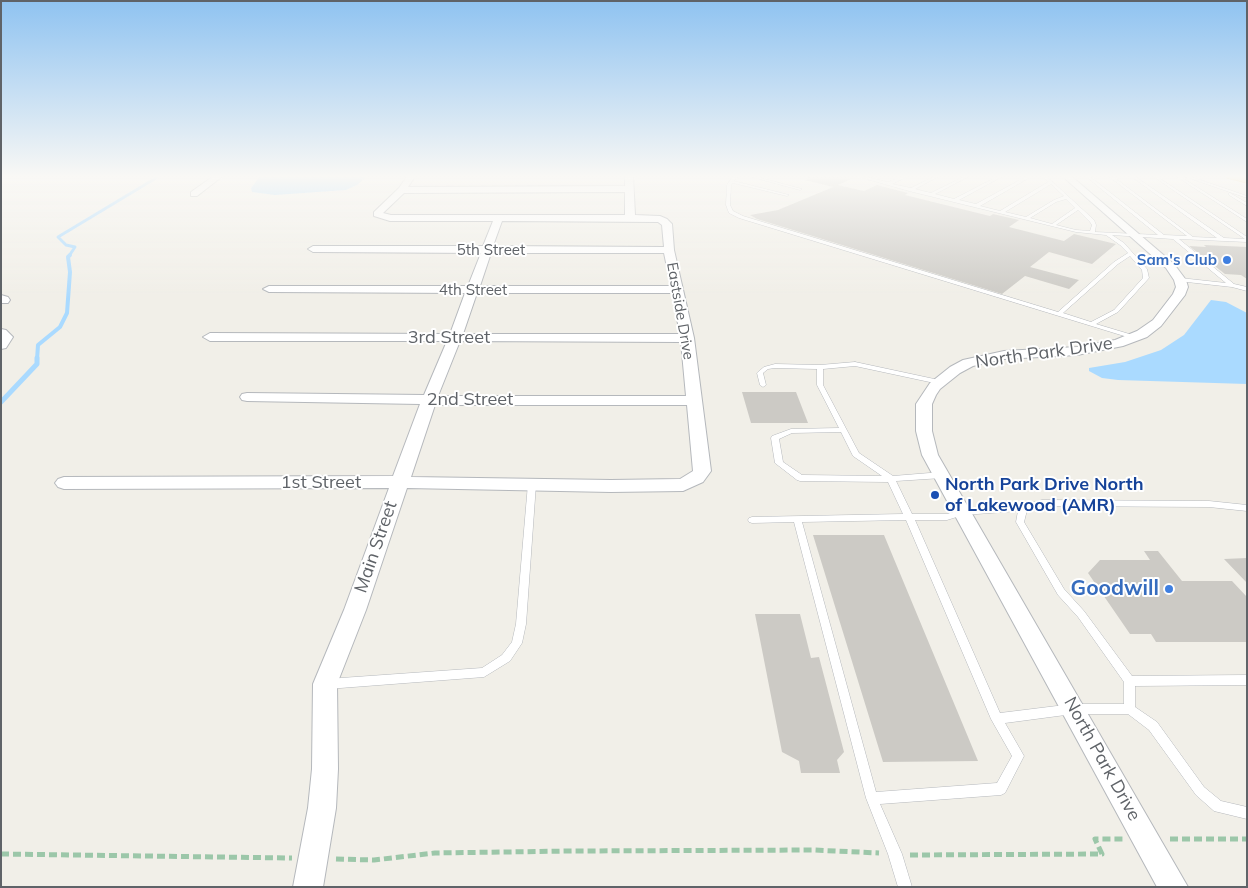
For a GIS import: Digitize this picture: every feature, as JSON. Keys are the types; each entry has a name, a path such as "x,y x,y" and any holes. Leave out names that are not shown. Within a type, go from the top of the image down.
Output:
{"street":[{"path":"381,216 498,219 630,218"},
{"path":"1113,216 1170,266 1180,280"},
{"name":"Eastside Drive","path":"630,218 664,221 667,224 669,250 688,338 693,401 702,471 697,478"},
{"name":"Main Street","path":"308,887 323,798 325,684 355,610 399,482 429,400 455,338 498,219"},
{"name":"5th Street","path":"313,249 486,251 669,250"},
{"name":"North Park Drive","path":"1173,887 942,475 926,443 923,416 924,404 939,382 968,363 985,358 1024,353 1101,348 1134,337 1157,323 1179,295 1182,287 1180,280"},
{"name":"4th Street","path":"270,289 677,290"},
{"path":"1,333 6,337 1,345"},
{"name":"3rd Street","path":"210,337 688,338"},
{"name":"2nd Street","path":"246,397 693,401"},
{"name":"1st Street","path":"64,483 399,482 612,486 683,485 697,478"}],"lane":[{"path":"740,216 1134,337"},
{"path":"1020,216 1092,233 1247,240"},
{"path":"1053,225 1066,216"},
{"path":"1086,216 1094,225 1092,233"},
{"path":"1137,216 1163,237"},
{"path":"1163,216 1192,239"},
{"path":"1189,216 1222,240"},
{"path":"1213,216 1247,240"},
{"path":"1091,324 1116,311 1146,278 1145,270 1122,244 1107,234"},
{"path":"1175,238 1232,285"},
{"path":"1059,314 1116,263 1130,254"},
{"path":"1180,280 1232,285 1247,289"},
{"path":"763,385 760,373 766,368 775,366 820,367 855,364 939,382"},
{"path":"820,367 820,385 856,454 891,479 997,719 1018,756 1001,789 872,798"},
{"path":"844,430 791,431 775,438 779,463 800,478 891,479 942,475"},
{"path":"325,684 484,672 506,658 517,643 521,624 532,484"},
{"path":"752,520 947,516 963,512 1023,508 1042,503 1209,504 1247,508"},
{"path":"1023,508 1020,522 1061,592 1081,614 1129,681 1130,709"},
{"path":"797,519 872,798 895,854 905,887"},
{"path":"1129,681 1247,680"},
{"path":"997,719 1074,709 1130,709 1154,726 1200,791 1218,807 1247,813"}],"path":[{"path":"1,854 374,860 435,853 572,851 813,850 895,854 1102,854 1095,839 1247,839"}],"water":[{"path":"1211,300 1226,302 1247,313 1247,384 1118,380 1102,378 1089,371 1089,368 1125,362 1161,350 1184,335"}],"building":[{"path":"753,216 1004,216 1019,220 1009,227 1064,241 1074,234 1116,244 1092,264 1049,252 1030,267 1079,280 1069,289 1025,276 1002,294"},
{"name":"Sam's Club","path":"1204,245 1247,247 1247,279 1241,275 1225,274 1189,246 1206,247"},
{"path":"742,392 796,392 808,423 751,423"},
{"path":"813,535 884,535 978,761 883,762"},
{"name":"Goodwill","path":"1144,551 1158,551 1182,581 1232,581 1247,597 1247,642 1156,642 1151,634 1130,634 1088,573 1100,560 1150,560"},
{"path":"1247,558 1247,583 1224,559"},
{"path":"755,614 800,614 811,658 819,657 844,752 837,760 840,773 801,773 799,761 782,752"}],"waterway":[{"path":"69,256 75,247 66,245 58,237 92,216"},
{"path":"37,360 38,345 60,327 67,313 70,272 69,256"},
{"path":"1,402 37,364 37,360"}],"place":[{"name":"Sam's Club","path":"1227,260"},
{"name":"North Park Drive North of Lakewood (AMR)","path":"935,495"},
{"name":"Goodwill","path":"1169,589"}]}
